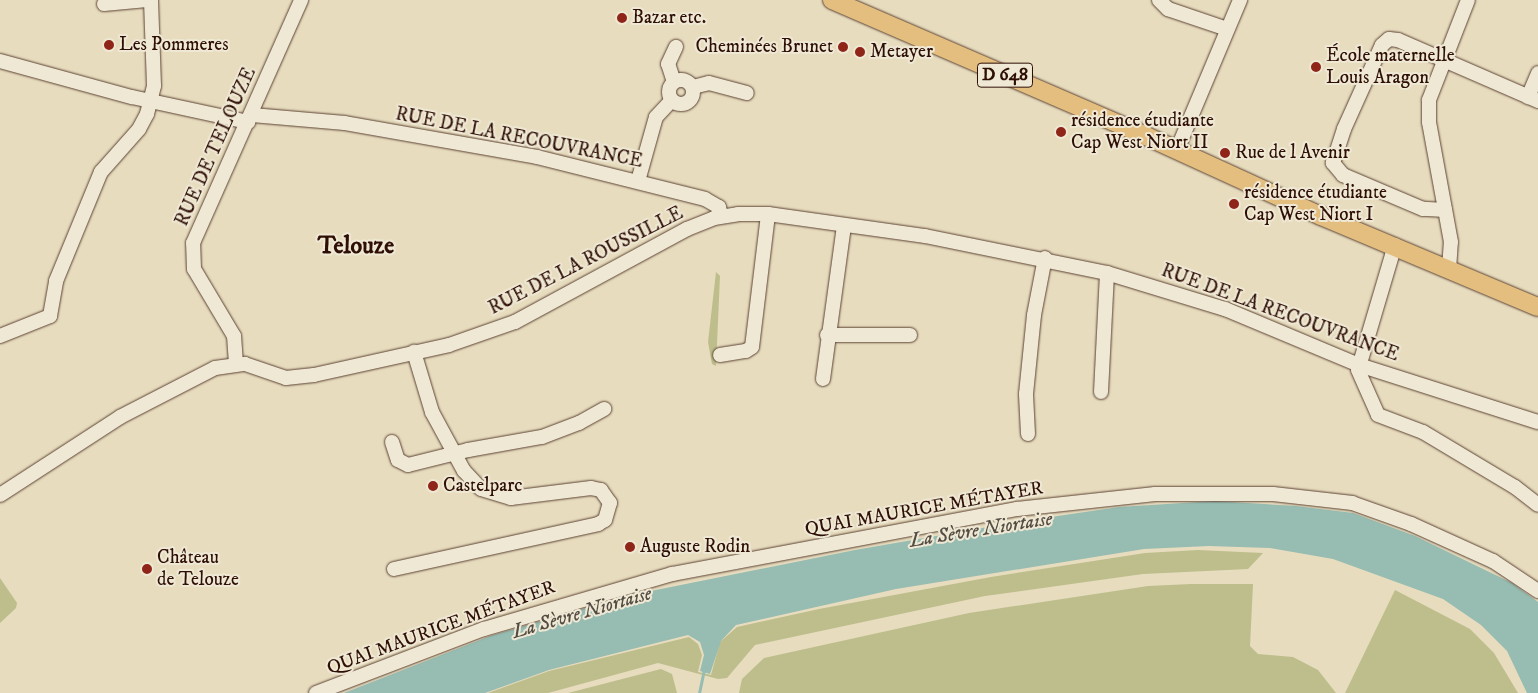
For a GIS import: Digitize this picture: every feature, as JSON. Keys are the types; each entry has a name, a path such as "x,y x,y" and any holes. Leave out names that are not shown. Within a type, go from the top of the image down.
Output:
{"main road":[{"name":"D 648","path":"832,0 1177,150 1307,210 1395,245 1538,307"}],"street":[{"path":"104,4 147,0"},
{"path":"0,336 50,316 61,265 101,172 139,129 151,102 155,65 151,0"},
{"name":"RUE DE TELOUZE","path":"236,364 234,336 197,276 192,253 196,235 218,182 250,119 301,0"},
{"path":"1160,0 1164,7 1227,29"},
{"path":"1177,150 1240,0"},
{"path":"1449,269 1452,253 1428,112 1432,88 1468,0"},
{"path":"1445,210 1423,209 1343,175 1333,163 1344,129 1386,41 1398,40 1533,99 1538,74"},
{"path":"674,82 668,64 676,47"},
{"name":"RUE DE LA RECOUVRANCE","path":"0,61 151,102 250,119 345,123 537,157 638,180 711,201 719,207 721,216 768,214 844,225 1045,258 1107,272 1216,306 1359,365 1538,422"},
{"path":"685,80 692,88 692,98 686,103 672,100 669,88 674,82 685,80"},
{"path":"692,88 709,83 748,93"},
{"path":"638,180 656,117 672,100"},
{"path":"720,355 746,351 752,347 768,214"},
{"name":"RUE DE LA ROUSSILLE","path":"0,495 120,417 208,371 236,364 253,366 270,375 286,378 314,375 449,345 515,322 687,229 721,216"},
{"path":"823,379 827,335 844,225"},
{"path":"1395,245 1359,365 1363,388 1381,419 1422,432 1515,486 1538,505"},
{"path":"1028,434 1026,394 1034,315 1045,258"},
{"path":"1101,392 1107,272"},
{"path":"827,335 910,335"},
{"path":"394,569 598,524 609,512 607,496 601,490 591,488 511,498 489,494 468,478 432,412 414,352"},
{"path":"392,442 398,460 404,465 542,437 579,423 604,409"},
{"name":"QUAI MAURICE MÉTAYER","path":"316,693 493,626 672,574 1018,509 1155,494 1272,494 1352,503 1411,524 1493,561 1538,591"}],"green space":[{"path":"716,272 720,276 716,366 712,364 708,342"},
{"path":"1198,550 1263,553 1248,569 1143,574 985,596 755,645 727,678 718,679 658,663 548,693 488,693 549,671 689,637 698,644 702,655 698,672 711,675 720,642 737,627 819,609 991,577 1145,553"},
{"path":"0,578 17,603 16,608 0,623"},
{"path":"1253,584 1250,646 1258,654 1293,657 1318,670 1336,693 739,693 742,679 764,658 969,613 1148,586"},
{"path":"1395,590 1470,629 1494,653 1518,693 1345,693"},
{"path":"661,669 672,674 677,693 568,693"}],"water":[{"name":"La Sèvre Niortaise","path":"1215,501 1296,506 1353,513 1415,536 1512,583 1538,602 1538,693 1527,693 1507,651 1481,625 1443,599 1333,559 1270,548 1209,546 1144,549 896,589 736,625 721,641 710,674 700,671 704,655 700,642 688,635 549,670 485,693 344,693 490,636 626,596 855,550 1017,522 1119,507"}],"waterway":[{"path":"699,693 704,669"}],"place":[{"name":"Bazar etc.","path":"622,18"},
{"name":"Les Pommeres","path":"109,45"},
{"name":"Cheminées Brunet","path":"843,47"},
{"name":"Metayer","path":"860,52"},
{"name":"École maternelle Louis Aragon","path":"1316,67"},
{"name":"résidence étudiante Cap West Niort II","path":"1061,132"},
{"name":"Rue de l Avenir","path":"1225,153"},
{"name":"résidence étudiante Cap West Niort I","path":"1234,204"},
{"name":"Castelparc","path":"433,486"},
{"name":"Auguste Rodin","path":"630,547"},
{"name":"Château de Telouze","path":"147,569"}],"district":[{"name":"Telouze","path":"356,247"}]}
